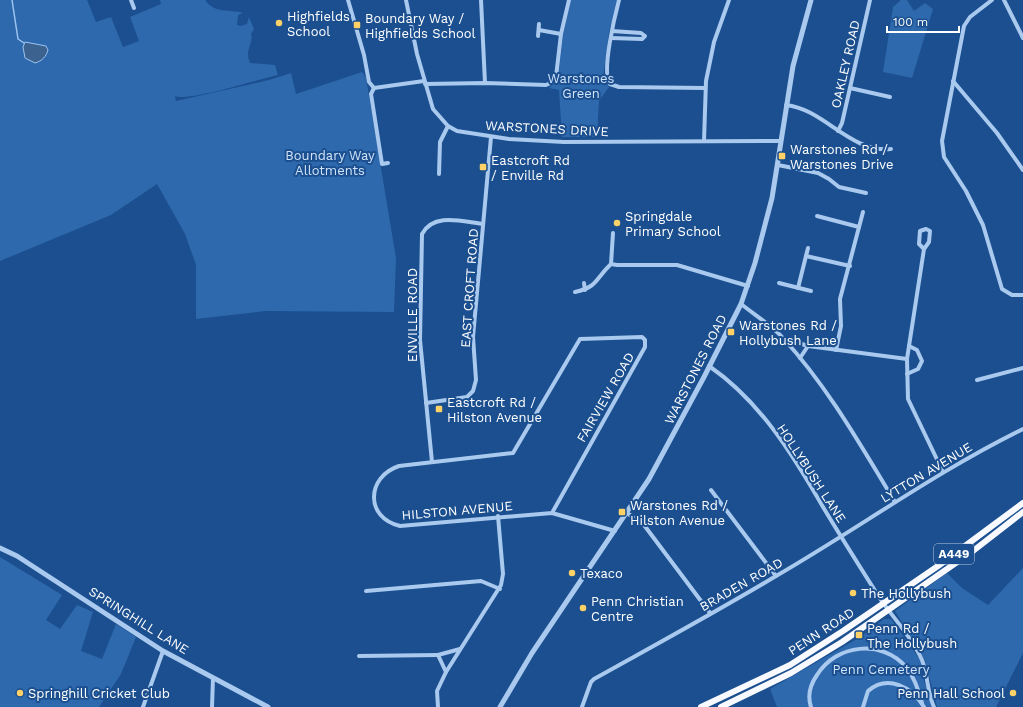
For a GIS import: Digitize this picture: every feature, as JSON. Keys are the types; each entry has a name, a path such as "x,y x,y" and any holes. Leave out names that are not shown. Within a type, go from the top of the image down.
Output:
{"highway":[{"name":"PENN ROAD","path":"701,707 790,665 884,604 1023,503"},
{"name":"PENN ROAD","path":"721,707 791,673 842,642 973,550 1023,512"}],"street":[{"path":"131,0 134,8"},
{"path":"348,0 364,55 369,82 374,88"},
{"name":"WARSTONES DRIVE","path":"406,0 424,83 433,109 448,126 464,133 559,142 781,141"},
{"path":"481,0 485,83"},
{"path":"374,88 424,83 546,85 556,79 561,34 569,0"},
{"path":"619,0 612,31 606,77 610,84 619,87 705,88"},
{"path":"704,141 705,88 712,50 729,0"},
{"name":"WARSTONES ROAD","path":"500,707 532,653 627,513 666,448 709,366 748,286 763,234 778,165 793,66 810,0"},
{"name":"OAKLEY ROAD","path":"838,131 842,123 870,0"},
{"path":"992,0 970,17 964,26 942,141 944,157 966,191 983,225 1002,289 1012,295 1023,295"},
{"path":"1004,0 1023,38"},
{"path":"538,36 539,24"},
{"path":"539,30 561,34"},
{"path":"611,38 642,39 645,36 641,33 612,31"},
{"path":"953,81 997,134 1023,170"},
{"path":"374,88 371,94 382,164 388,164"},
{"path":"850,88 890,97"},
{"path":"786,105 803,109 850,139 882,150 891,149"},
{"path":"439,174 440,142 448,126"},
{"name":"EAST CROFT ROAD","path":"426,403 467,397 475,386 474,337 491,136"},
{"path":"778,165 818,173 829,178 838,187 866,193"},
{"path":"836,350 840,326 840,299 850,266 863,212"},
{"path":"817,216 859,227"},
{"name":"ENVILLE ROAD","path":"432,462 420,340 422,234 428,225 440,220 483,224"},
{"path":"924,248 919,242 920,231 926,229 930,231 929,242 924,248 907,359 908,399 943,472"},
{"path":"575,292 585,290 595,284 602,272 611,264 613,233"},
{"path":"798,288 808,248"},
{"path":"806,256 850,266"},
{"path":"611,264 677,265 748,286"},
{"path":"779,283 811,292"},
{"path":"584,284 585,290"},
{"path":"740,304 782,337 800,358 838,409 895,502"},
{"name":"FAIRVIEW ROAD","path":"510,454 515,451 580,339 642,337 645,340 645,348 552,513"},
{"path":"782,337 808,346 907,359"},
{"path":"800,358 808,346"},
{"path":"907,374 918,369 922,361 917,350 909,346"},
{"name":"HOLLYBUSH LANE","path":"709,366 744,397 784,442 887,610 915,648 922,661 934,707"},
{"path":"977,380 1023,368"},
{"name":"LYTTON AVENUE","path":"841,536 943,472 988,446 1023,429"},
{"name":"HILSTON AVENUE","path":"510,454 399,466 392,469 382,476 374,496 380,515 391,524 408,526 498,516 552,513 615,531"},
{"path":"711,490 776,576"},
{"path":"627,513 644,525 710,613"},
{"path":"438,707 437,691 446,672 500,589 503,574 498,516"},
{"name":"BRADEN ROAD","path":"582,707 591,682 594,679 776,576 841,536"},
{"name":"SPRINGHILL LANE","path":"0,548 17,556 163,651 268,707"},
{"path":"366,591 481,581 500,589"},
{"path":"359,656 438,655 460,649"},
{"path":"811,707 809,697 811,686 822,667 837,655 862,649 886,652 900,661 915,681 923,705"},
{"path":"143,707 163,651"},
{"path":"438,655 446,672"},
{"path":"212,707 213,678"},
{"path":"863,707 868,692 886,683 896,684 907,688 923,705"}],"green space":[{"name":"Boundary Way Allotments","path":"0,0 87,0 96,22 111,17 123,47 139,41 130,17 161,4 160,0 205,0 213,7 218,9 243,13 238,15 237,25 241,26 247,24 249,17 254,29 251,34 252,38 248,50 248,58 250,63 275,65 278,75 194,96 175,96 176,101 269,80 291,73 296,94 362,72 366,78 396,258 394,312 266,311 196,319 196,265 185,234 157,184 111,215 0,261"},
{"name":"Warstones Green","path":"571,0 617,0 609,32 603,79 609,87 599,101 597,137 562,137 559,90 549,88 558,80 563,35"},
{"path":"901,0 907,0 914,11 925,3 933,9 912,78 883,72 893,7"},
{"path":"0,557 62,595 46,620 60,629 77,605 93,612 81,651 102,659 116,624 136,637 121,674 99,707 0,707"},
{"path":"1023,568 1023,653 996,707 937,707 925,660 895,611 947,573 962,588 988,605"},
{"name":"Penn Cemetery","path":"884,619 891,619 921,661 922,676 934,707 777,707 770,689 862,636"}],"shaded area":[{"path":"25,42 46,46 48,50 45,57 35,63 25,58 23,47"}],"waterway":[{"path":"12,0 18,39 24,43"}],"place":[{"name":"Highfields School","path":"279,23"},
{"name":"Boundary Way / Highfields School","path":"357,25"},
{"name":"Warstones Rd / Warstones Drive","path":"782,156"},
{"name":"Eastcroft Rd / Enville Rd","path":"483,167"},
{"name":"Springdale Primary School","path":"617,223"},
{"name":"Warstones Rd / Hollybush Lane","path":"731,332"},
{"name":"Eastcroft Rd / Hilston Avenue","path":"439,409"},
{"name":"Warstones Rd / Hilston Avenue","path":"622,512"},
{"name":"Texaco","path":"572,573"},
{"name":"The Hollybush","path":"853,593"},
{"name":"Penn Christian Centre","path":"583,608"},
{"name":"Penn Rd / The Hollybush","path":"859,635"},
{"name":"Springhill Cricket Club","path":"20,693"},
{"name":"Penn Hall School","path":"1013,693"}]}
